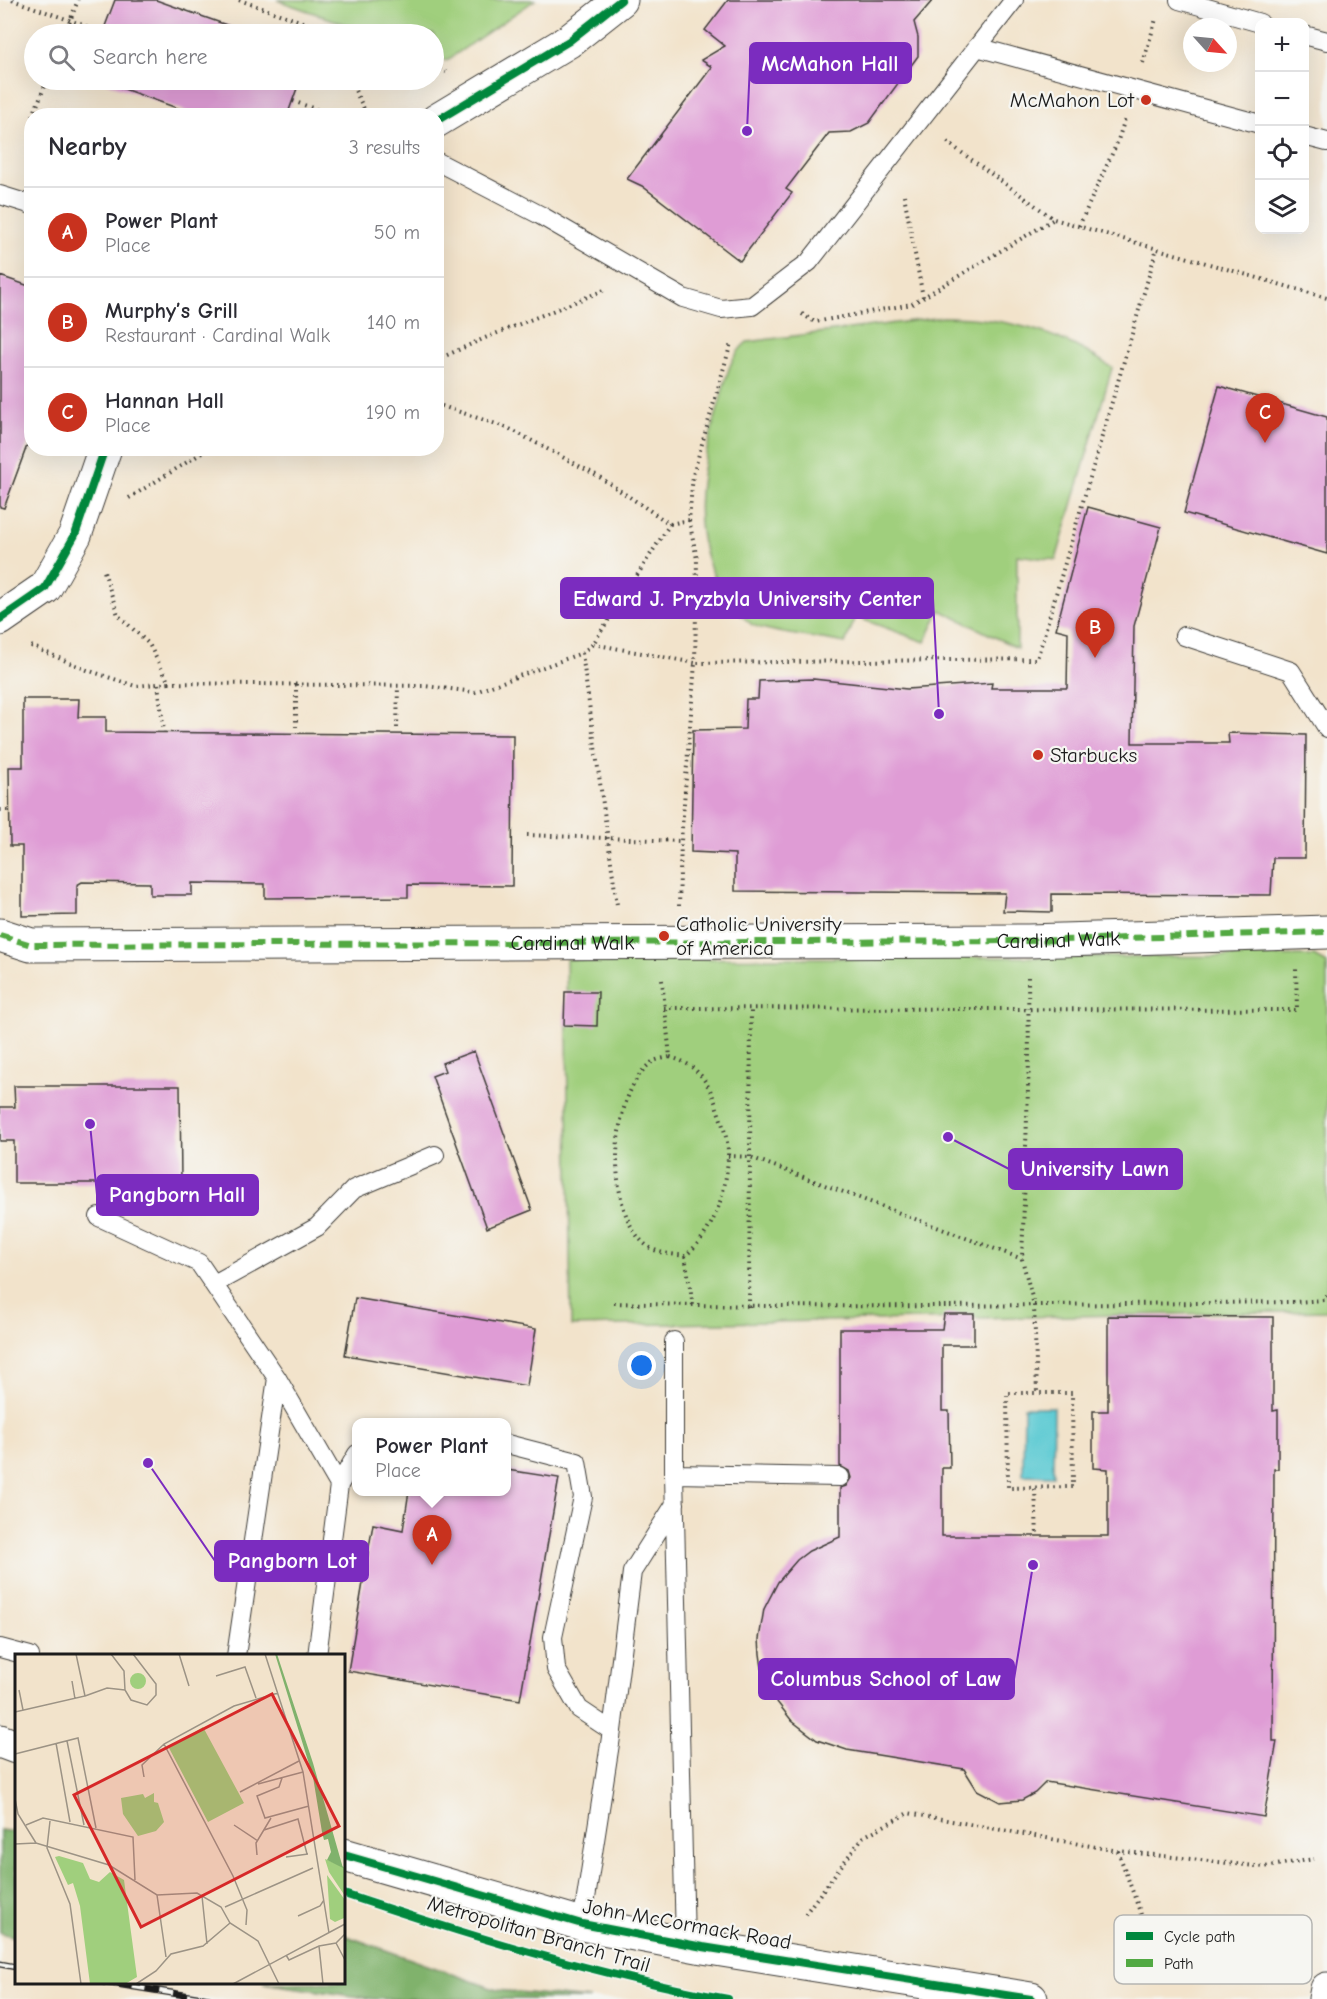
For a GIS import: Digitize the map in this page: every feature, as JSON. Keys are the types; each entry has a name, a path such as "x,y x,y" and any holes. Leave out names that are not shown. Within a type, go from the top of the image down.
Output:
{"street":[{"path":"444,116 570,41 621,0"},
{"path":"0,619 45,588 75,535 102,456"},
{"name":"Cardinal Walk","path":"0,935 31,945 623,940 1028,940 1327,932"},
{"path":"0,1741 15,1747"},
{"name":"John McCormack Road","path":"345,1855 582,1924 1031,1999"},
{"path":"1325,1999 1327,1989"}],"lane":[{"path":"444,166 540,215 637,273 683,297 721,309 752,306 809,262 1014,0"},
{"path":"1179,0 1255,21"},
{"path":"1309,36 1327,42"},
{"path":"977,47 1255,123"},
{"path":"1309,137 1327,142"},
{"path":"0,195 24,202"},
{"path":"1184,636 1292,671 1327,728"},
{"path":"214,1284 317,1227 354,1189 435,1155"},
{"path":"99,1217 199,1263 277,1378 339,1485"},
{"path":"674,1341 674,1474 685,1943"},
{"path":"236,1654 277,1378"},
{"path":"511,1445 577,1462 583,1497 553,1637 556,1669 579,1709 612,1731"},
{"path":"317,1654 339,1485 352,1463"},
{"path":"674,1474 840,1477"},
{"path":"582,1924 612,1731 632,1572 675,1504"},
{"path":"0,1648 22,1654"}],"path":[{"path":"12,0 79,24"},
{"path":"69,24 78,0"},
{"path":"239,0 304,24"},
{"path":"36,108 43,90"},
{"path":"355,90 364,108"},
{"path":"292,101 312,108"},
{"path":"947,142 1054,219 1327,298"},
{"path":"1079,226 1117,143"},
{"path":"904,195 923,297"},
{"path":"802,314 815,322 912,304 1054,219"},
{"path":"593,644 696,663 1037,659 1157,248"},
{"path":"444,356 615,286"},
{"path":"678,940 681,842 696,663 697,559 689,520 693,475 731,343"},
{"path":"444,407 508,428 598,476 670,524"},
{"path":"129,498 197,456"},
{"path":"31,645 87,670 135,686 169,683 296,684 398,686 475,692 582,653 593,644 670,524 689,520"},
{"path":"103,568 118,615 149,644 169,683"},
{"path":"582,653 605,838 623,940"},
{"path":"158,684 164,732"},
{"path":"296,684 296,727"},
{"path":"397,728 398,686"},
{"path":"0,810 9,810"},
{"path":"527,835 681,842"},
{"path":"1028,940 1029,1008 1022,1259 1034,1305 1037,1393"},
{"path":"670,1057 664,1008 1297,1010 1296,967"},
{"path":"749,1307 751,1008"},
{"path":"670,1057 683,1060 698,1069 714,1096 724,1128 728,1156 721,1197 711,1225 698,1245 686,1256 663,1253 646,1245 633,1228 618,1182 615,1153 627,1101 642,1073 654,1061 670,1057"},
{"path":"728,1156 750,1157 1022,1259"},
{"path":"686,1256 693,1305"},
{"path":"614,1303 749,1307 1034,1305 1296,1302 1324,1300 1327,1296"},
{"path":"1037,1393 1072,1393 1073,1487 1008,1488 1007,1394 1037,1393"},
{"path":"1035,1488 1037,1536"},
{"path":"805,1914 863,1837 908,1813 1118,1851 1264,1867 1314,1859"},
{"path":"1118,1851 1141,1915"}],"green space":[{"path":"277,0 535,0 446,61 444,60 444,24 345,24"},
{"path":"943,317 988,320 1032,329 1073,345 1112,368 1056,560 1017,555 1017,648 940,610 925,642 856,617 845,643 781,632 751,624 733,606 719,585 709,563 700,520 700,497 706,453 725,381 740,348 747,342"},
{"path":"1314,956 1327,964 1327,1311 571,1326 566,959"},
{"path":"0,1830 15,1832 15,1937 0,1933"},
{"path":"345,1935 497,1990 590,1999 374,1999 270,1984 345,1984"}],"water":[{"path":"1024,1407 1054,1407 1053,1476 1023,1475"}],"building":[{"path":"115,0 156,0 224,24 106,24"},
{"path":"728,0 933,0 914,22 918,37 918,56 869,123 851,132 829,133 786,189 792,193 740,261 642,186 627,179 712,67 701,60 725,46 705,30"},
{"path":"127,90 296,90 290,108 177,108"},
{"path":"0,276 24,284 24,454 4,508 0,507"},
{"path":"1219,386 1327,417 1327,554 1184,513"},
{"path":"1088,507 1161,527 1134,626 1132,743 1229,743 1228,733 1306,735 1305,858 1273,858 1271,895 1052,894 1052,912 1003,911 1005,893 735,891 735,854 691,852 693,730 745,729 746,699 758,699 759,681 813,679 907,689 992,683 991,688 1067,688 1068,632 1056,629"},
{"path":"23,699 79,699 78,717 106,717 106,732 513,735 512,886 408,885 408,897 265,898 265,884 192,883 192,895 150,895 150,883 82,882 77,885 77,915 22,916 22,846 10,846 9,767 23,767"},
{"path":"565,992 598,992 597,1026 564,1025"},
{"path":"474,1051 532,1210 487,1228 432,1076 445,1071 442,1063"},
{"path":"14,1086 180,1086 181,1183 14,1183 14,1141 0,1141 0,1107 15,1107"},
{"path":"355,1298 536,1329 527,1386 345,1355"},
{"path":"944,1314 974,1314 974,1345 942,1345 942,1411 949,1411 950,1468 942,1468 942,1536 1108,1536 1108,1469 1093,1468 1093,1411 1108,1411 1108,1316 1273,1317 1273,1411 1278,1410 1278,1469 1274,1469 1273,1741 1277,1741 1264,1817 1046,1782 1035,1793 1022,1800 1000,1802 977,1790 964,1769 847,1750 817,1740 792,1721 773,1697 762,1668 760,1654 759,1639 764,1609 778,1582 797,1560 809,1551 840,1537 840,1488 846,1486 851,1478 849,1471 840,1466 840,1329 942,1329"},
{"path":"511,1471 559,1478 520,1700 348,1671 373,1524 403,1530 408,1496 511,1496"}],"railway":[{"path":"0,1964 15,1967"},
{"path":"116,1984 209,1999"}],"marked path":[{"path":"0,935 31,945 1028,941 1327,932"}],"cycle path":[{"path":"444,116 569,41 621,0"},
{"path":"0,619 45,588 75,535 102,456"},
{"name":"Metropolitan Branch Trail","path":"345,1855 582,1924 703,1947 1031,1999"},
{"name":"Metropolitan Branch Trail","path":"345,1894 534,1953 630,1978 728,1999"}],"place":[{"name":"McMahon Lot","path":"1146,100"},
{"name":"McMahon Hall","path":"747,131"},
{"name":"Hannan Hall","path":"1265,443"},
{"name":"Murphy’s Grill","path":"1095,658"},
{"name":"Edward J. Pryzbyla University Center","path":"939,714"},
{"name":"Starbucks","path":"1038,755"},
{"name":"Catholic University of America","path":"664,936"},
{"name":"Pangborn Hall","path":"90,1124"},
{"name":"University Lawn","path":"948,1137"},
{"name":"Pangborn Lot","path":"148,1463"},
{"name":"Power Plant","path":"432,1565"},
{"name":"Columbus School of Law","path":"1033,1565"}]}
